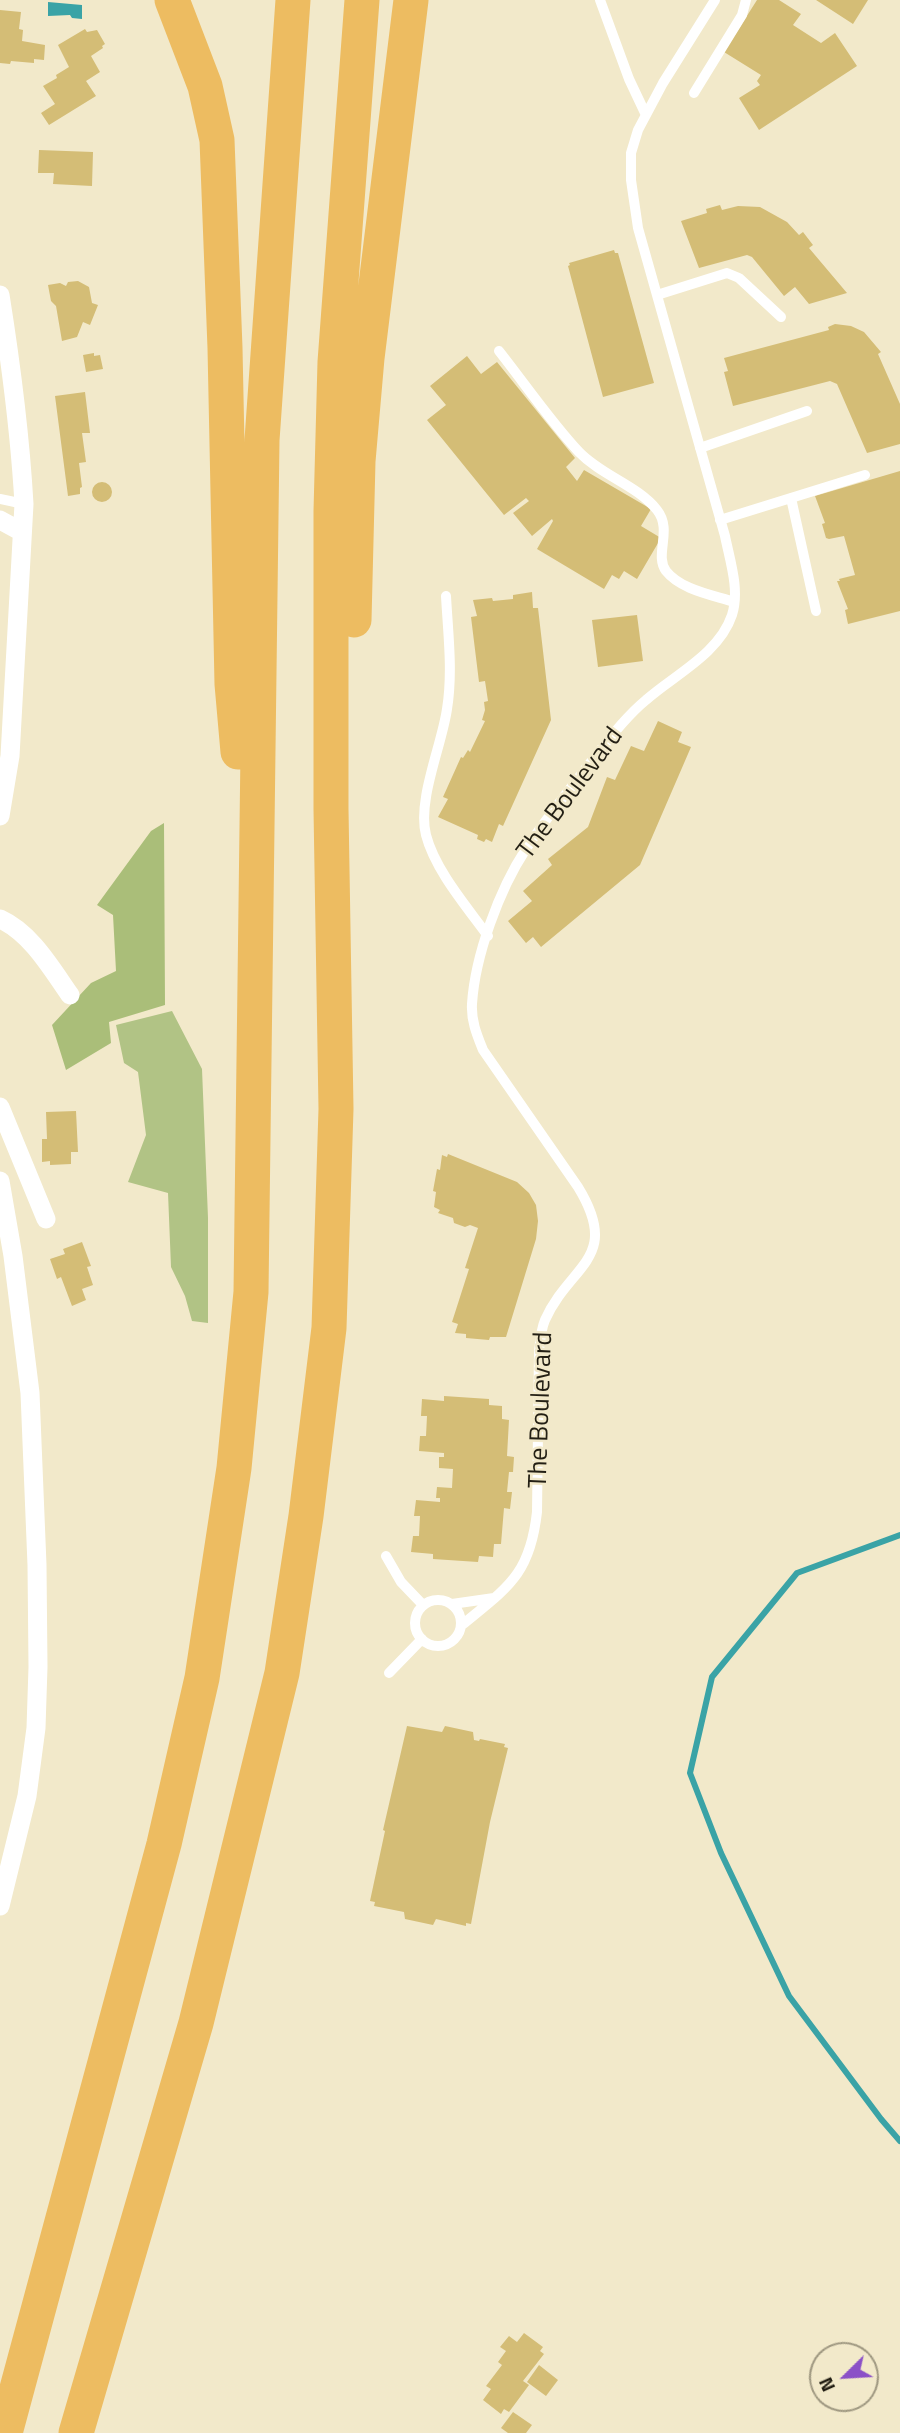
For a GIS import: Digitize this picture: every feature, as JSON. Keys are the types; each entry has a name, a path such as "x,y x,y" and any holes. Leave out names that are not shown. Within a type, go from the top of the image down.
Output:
{"highway":[{"path":"172,0 205,86 217,141 225,348 232,684 256,898"},
{"path":"5,2433 164,1844 202,1678 234,1468 251,1292 262,440 293,0"},
{"path":"76,2433 196,2023 282,1673 306,1516 328,1328 335,1110 331,511 335,362 362,0"},
{"path":"331,809 353,655 358,461 367,358 411,0"}],"street":[{"path":"0,295 10,362 24,504 10,756 0,816"},
{"path":"0,520 22,532"},
{"path":"0,919 23,936 44,957 70,995"},
{"path":"0,1107 46,1219"},
{"path":"0,1181 13,1256 30,1393 38,1667 36,1728 27,1796 0,1906"}],"lane":[{"path":"600,0 629,79 646,115"},
{"name":"The Boulevard","path":"461,1625 520,1572 535,1536 539,1457 539,1352 545,1321 589,1259 594,1242 595,1223 578,1187 483,1050 474,1028 472,1005 481,955 500,898 525,850 564,797 610,738 645,701 716,642 732,615 734,581 720,520 638,228 631,180 631,152 638,130 663,83 715,0"},
{"path":"694,93 742,16 746,0"},
{"path":"657,295 727,273 739,278 781,317"},
{"path":"499,351 580,453 650,501 660,513 665,533 662,553 667,571 687,586 734,602"},
{"path":"700,448 807,411"},
{"path":"720,520 866,475"},
{"path":"791,498 816,611"},
{"path":"0,499 24,504"},
{"path":"446,596 448,704 444,733 432,770 425,812 425,834 456,892 488,936"},
{"path":"386,1556 401,1582 424,1605"},
{"path":"452,1604 457,1610 461,1625 456,1638 443,1646 428,1644 415,1626 416,1618 424,1605 438,1600 452,1604 494,1598"},
{"path":"389,1673 422,1639"}],"green space":[{"path":"164,823 165,1005 109,1022 111,1043 66,1070 52,1025 91,983 116,971 113,915 97,905 151,831"},
{"path":"172,1011 202,1069 208,1218 208,1323 192,1321 185,1296 171,1267 168,1193 128,1182 146,1135 138,1072 124,1063 116,1025"}],"water":[{"path":"48,2 82,5 82,19 72,18 70,15 48,16"}],"building":[{"path":"757,0 779,0 801,14 793,25 821,43 835,33 857,66 759,130 739,98 760,85 757,81 761,75 724,52"},
{"path":"816,0 868,0 853,24"},
{"path":"0,10 21,12 19,29 23,30 22,41 45,45 44,60 34,59 34,63 0,63"},
{"path":"85,29 87,32 97,30 105,44 91,56 100,72 86,81 96,96 49,125 41,113 55,104 43,86 69,67 58,45"},
{"path":"39,150 93,152 92,186 53,184 54,173 38,173"},
{"path":"720,205 722,210 738,206 760,207 787,222 799,235 803,232 813,245 809,248 847,293 809,304 795,287 784,296 752,257 747,255 699,268 681,221 707,213 706,209"},
{"path":"614,250 618,253 654,383 603,397 568,266 569,263"},
{"path":"78,281 89,287 92,303 98,305 90,325 83,322 77,337 62,341 56,306 51,301 48,285 60,283 66,286 68,282"},
{"path":"835,324 851,326 864,332 881,352 878,354 900,404 900,444 867,453 837,384 830,381 733,406 724,372 728,371 724,358 829,330 828,327"},
{"path":"94,353 94,356 100,355 103,369 86,372 83,355"},
{"path":"467,356 481,374 497,362 575,458 566,467 577,481 584,470 651,509 641,526 661,538 637,579 624,571 619,579 612,575 604,589 537,549 552,519 532,536 513,513 529,501 526,498 504,515 427,420 446,405 430,386"},
{"path":"85,392 90,433 82,433 86,462 79,463 82,487 80,494 68,496 55,396"},
{"path":"900,471 900,611 848,624 845,610 848,609 837,581 855,575 844,536 826,538 822,524 825,523 815,496"},
{"path":"102,482 109,485 112,492 109,499 102,502 95,499 92,492 95,485"},
{"path":"532,592 533,608 538,608 551,720 503,826 499,824 492,842 486,839 484,842 477,839 478,835 438,817 448,799 443,797 461,757 463,758 468,750 470,752 485,721 482,720 484,702 488,701 485,681 479,682 471,617 477,616 473,600 513,599 513,595"},
{"path":"637,615 643,661 598,667 592,620"},
{"path":"658,721 682,732 678,742 691,747 640,865 541,947 533,937 526,943 508,921 532,901 523,891 552,865 548,859 588,827 607,777 615,780 631,746 644,751"},
{"path":"76,1111 78,1152 71,1152 71,1164 50,1165 50,1161 42,1162 42,1139 47,1139 46,1112"},
{"path":"448,1154 517,1182 529,1193 536,1205 536,1239 506,1337 490,1337 489,1340 466,1338 466,1334 455,1333 458,1324 452,1322 469,1269 465,1268 478,1228 454,1223 453,1218 438,1213 440,1210 434,1207 436,1192 433,1191 437,1169 440,1170 442,1155 447,1157"},
{"path":"82,1242 91,1266 87,1267 93,1285 82,1289 86,1300 72,1306 61,1277 57,1279 50,1259 65,1254 63,1249"},
{"path":"444,1396 489,1399 489,1405 502,1406 502,1419 509,1420 507,1456 514,1457 507,1492 512,1492 510,1509 504,1508 501,1544 494,1544 493,1557 479,1556 478,1562 433,1559 433,1554 411,1552 413,1536 419,1536 420,1516 414,1516 416,1500 440,1502 440,1498 436,1498 437,1487 452,1488 453,1469 439,1468 439,1457 444,1457 444,1453 419,1451 420,1436 426,1436 427,1416 421,1416 422,1399 444,1401"},
{"path":"407,1726 442,1732 445,1726 473,1732 474,1740 505,1744 504,1747 508,1748 490,1822 471,1924 466,1923 466,1926 436,1919 433,1925 405,1919 404,1912 374,1906 375,1902 370,1901"},
{"path":"524,2333 543,2347 540,2351 544,2354 523,2381 529,2385 509,2412 504,2409 501,2414 483,2400 491,2389 486,2386 502,2365 498,2362 506,2351 500,2347 509,2336 517,2342"},
{"path":"539,2365 558,2380 546,2396 527,2382"},
{"path":"513,2412 532,2425 526,2433 508,2433 501,2428"}],"waterway":[{"path":"900,1535 797,1573 712,1677 690,1773 721,1853 789,1996 900,2141"}]}
